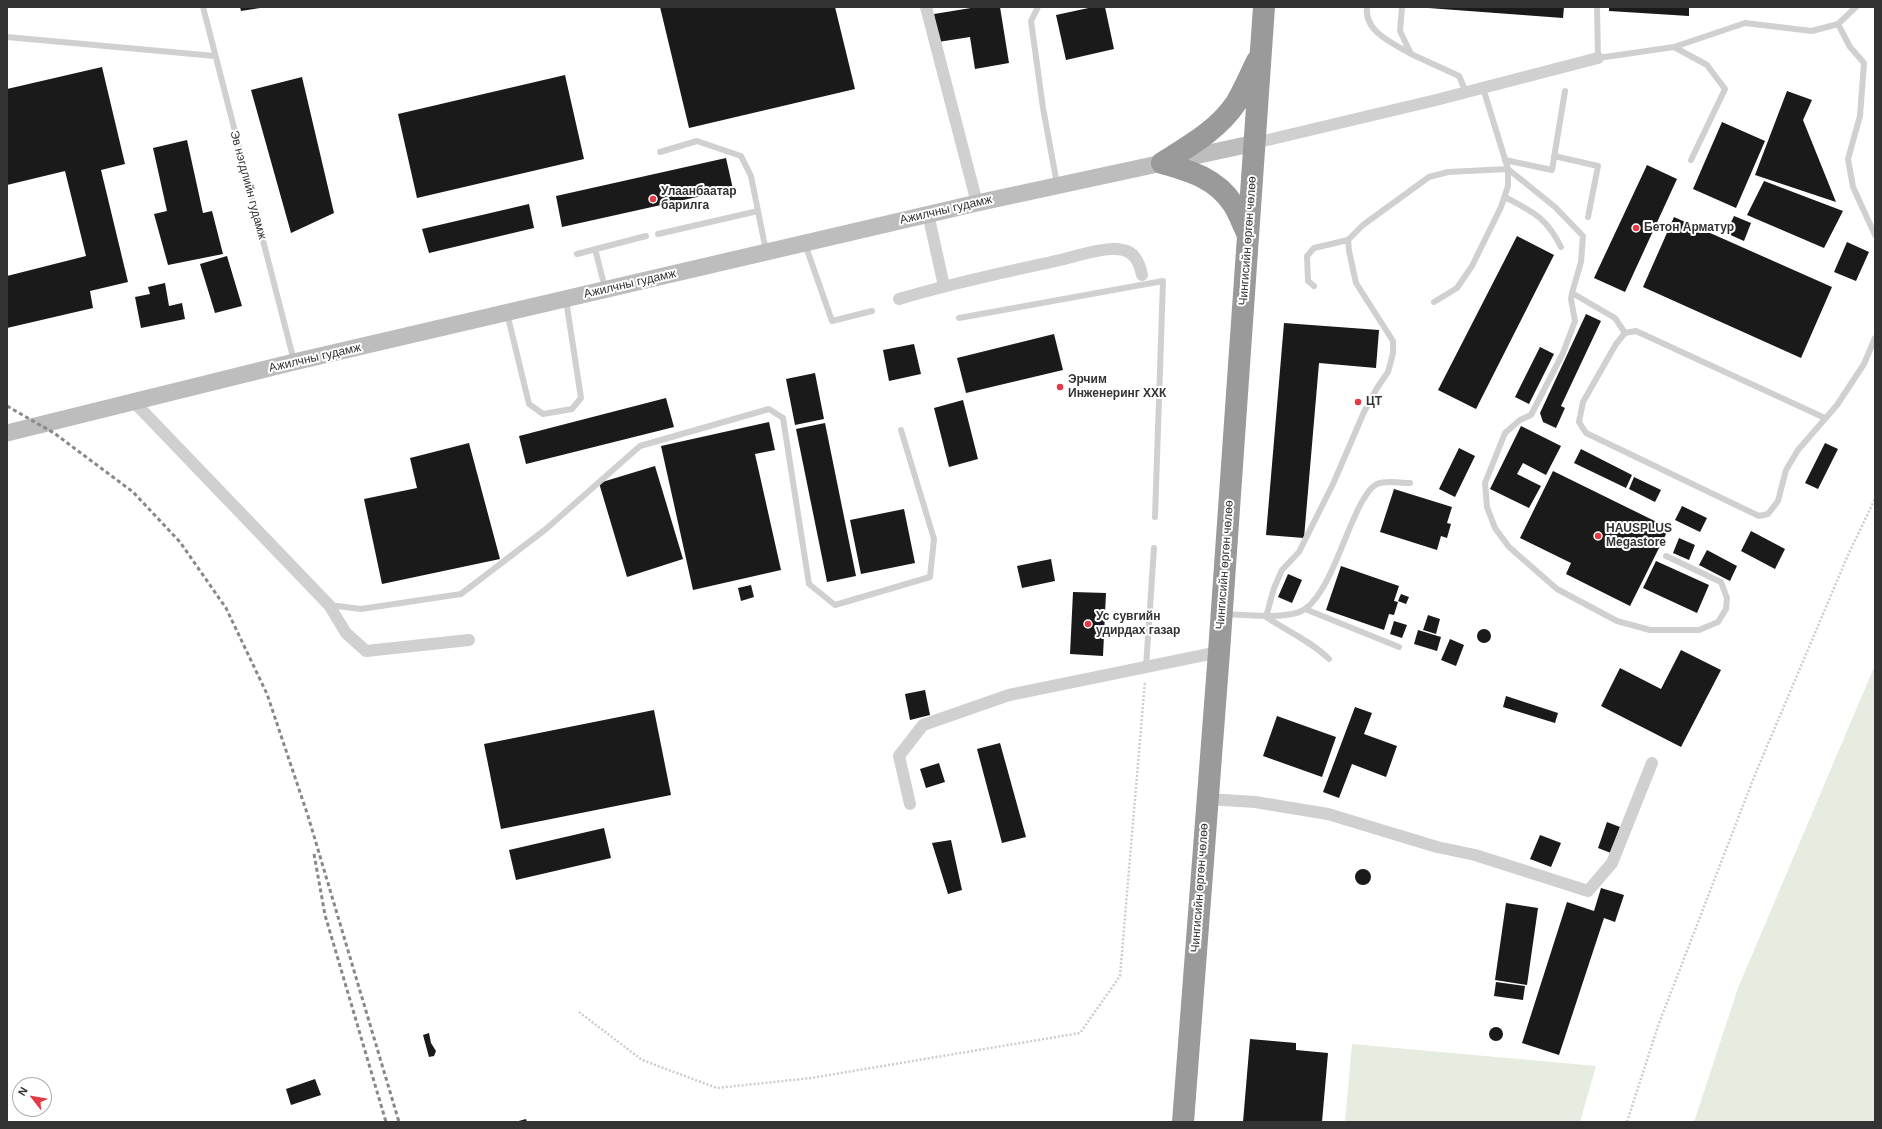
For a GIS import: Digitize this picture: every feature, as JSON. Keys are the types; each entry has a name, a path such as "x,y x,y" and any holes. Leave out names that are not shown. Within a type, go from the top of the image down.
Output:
{"highway":[{"name":"Чингисийн өргөн чөлөө","path":"1183,1122 1219,652 1264,7"},
{"path":"1162,163 1200,139 1222,120 1236,103 1261,53"},
{"path":"1162,163 1196,173 1210,180 1224,192 1233,204 1248,235"}],"main road":[{"name":"Ажилчны гудамж","path":"7,433 294,362 928,214 1255,143"}],"street":[{"path":"926,7 977,203"},
{"path":"1255,143 1483,88 1598,58"},
{"path":"928,214 944,286"},
{"path":"899,299 944,286 1087,254 1112,250 1123,250 1131,253 1138,261 1142,275"},
{"path":"134,402 329,605 346,633 366,651 469,640"},
{"path":"910,804 899,756 923,725 1009,695 1219,652"},
{"path":"1207,799 1256,802 1328,814 1437,847 1475,855 1588,891 1612,863 1652,763"}],"lane":[{"name":"Эв нэгдлийн гудамж","path":"204,7 215,56 294,362"},
{"path":"1038,7 1032,21 1043,108 1057,186"},
{"path":"1367,7 1366,15 1372,28 1386,39 1411,54 1459,76 1466,92"},
{"path":"1402,7 1400,31 1411,54"},
{"path":"1597,7 1598,58 1674,47 1745,23 1812,31 1838,24 1856,7"},
{"path":"1838,24 1850,46 1864,63 1860,116 1848,159 1853,187 1875,235"},
{"path":"7,37 215,56"},
{"path":"1674,47 1707,65 1724,89 1691,160"},
{"path":"1434,302 1457,288 1472,266 1505,197 1508,186 1508,169 1483,88"},
{"path":"1505,160 1552,170 1565,91"},
{"path":"660,152 697,141 741,156 751,176 766,252"},
{"path":"1554,156 1598,166 1588,217"},
{"path":"1314,286 1308,281 1307,256 1314,248 1348,240 1363,225 1429,177 1448,172 1508,169 1555,207 1583,236 1581,262 1571,299 1575,321 1563,353 1531,415 1520,420 1505,433 1485,483 1487,507 1495,528 1509,547 1557,589 1617,621 1650,630 1675,631 1699,630 1718,622 1726,609 1727,598 1721,582 1666,556"},
{"path":"1505,197 1542,219 1553,230 1561,247"},
{"path":"658,234 758,211"},
{"path":"577,254 646,236"},
{"path":"1266,617 1274,588 1282,570 1299,552 1333,484 1364,412 1376,388 1388,372 1393,353 1392,341 1356,283 1348,240"},
{"path":"805,243 832,321 872,311"},
{"path":"595,249 605,290"},
{"path":"959,318 1163,281 1156,517"},
{"path":"1572,293 1615,318 1625,333"},
{"path":"507,313 529,404 543,414 572,409 581,398 566,299"},
{"path":"1825,418 1636,331 1625,333 1616,344 1583,402 1579,422 1586,432 1759,516 1768,514 1778,501 1786,470 1794,457 1837,405 1864,364 1875,338"},
{"path":"329,605 361,609 461,594 546,530 640,446 769,408 783,418 809,584 835,605 930,577 934,539 901,430"},
{"path":"1221,614 1266,617 1298,612 1305,609 1320,594 1354,515 1369,490 1377,484 1386,482 1410,484"},
{"path":"1146,667 1154,548"},
{"path":"1305,609 1399,647"},
{"path":"1266,617 1294,635 1319,648 1329,658"}],"path":[{"path":"1627,1122 1658,1026 1754,777 1845,562 1875,499"},
{"path":"579,1012 642,1060 717,1088 811,1078 1080,1033 1120,976 1146,667"}],"shaded area":[{"path":"1875,665 1875,1122 1694,1122 1738,988"},
{"path":"1352,1044 1596,1066 1580,1122 1345,1122"}],"building":[{"path":"240,7 260,7 260,8 241,11"},
{"path":"660,7 835,7 855,89 689,128"},
{"path":"977,7 1000,7 1009,63 975,69 970,37 938,42 934,14"},
{"path":"1093,7 1105,7 1114,49 1066,60 1056,15"},
{"path":"1415,7 1564,7 1563,18"},
{"path":"1609,7 1689,7 1689,16 1609,11"},
{"path":"102,67 125,164 101,170 128,282 90,291 93,308 7,328 7,276 86,256 65,171 7,185 7,89"},
{"path":"565,75 584,159 417,198 398,114"},
{"path":"302,77 334,213 291,233 251,90"},
{"path":"1787,91 1812,100 1803,120 1836,202 1755,175"},
{"path":"1722,122 1765,141 1736,208 1693,189"},
{"path":"187,140 203,213 212,211 223,254 168,265 154,214 167,211 153,148"},
{"path":"726,158 733,189 562,227 556,196"},
{"name":"Бетон Арматур","path":"1647,165 1677,179 1625,292 1594,278"},
{"path":"1764,181 1843,211 1824,248 1747,215"},
{"path":"529,204 534,228 429,253 422,229"},
{"path":"1734,216 1751,223 1744,241 1726,233"},
{"path":"1674,217 1832,287 1801,358 1643,287"},
{"path":"1517,236 1554,255 1476,409 1438,390"},
{"path":"1847,242 1869,252 1856,281 1834,272"},
{"path":"227,256 242,306 215,313 200,264"},
{"path":"165,283 169,306 182,303 185,319 141,328 135,297 150,294 148,287"},
{"path":"1586,314 1601,321 1561,406 1565,408 1556,428 1543,422 1540,413"},
{"path":"1284,323 1379,330 1376,368 1319,363 1304,538 1266,535"},
{"path":"1054,334 1063,370 966,393 957,358"},
{"path":"914,344 921,374 889,381 883,350"},
{"path":"1540,347 1554,354 1529,404 1515,397"},
{"path":"815,373 824,419 795,425 786,379"},
{"path":"666,398 674,427 526,464 519,436"},
{"path":"963,400 978,459 949,467 934,408"},
{"path":"769,422 775,450 755,454 781,570 693,590 661,446"},
{"path":"825,423 856,576 827,582 796,429"},
{"path":"1521,426 1561,446 1546,475 1523,463 1517,474 1541,486 1529,508 1490,489"},
{"path":"469,443 500,559 382,584 364,499 417,488 410,458"},
{"path":"1825,443 1838,449 1818,489 1805,483"},
{"path":"1459,448 1475,456 1455,497 1439,489"},
{"path":"1581,449 1632,475 1626,488 1574,463"},
{"path":"655,466 683,559 627,577 599,483"},
{"path":"1553,471 1669,528 1630,606 1566,574 1571,563 1520,538"},
{"path":"1634,477 1661,490 1655,502 1629,489"},
{"path":"1394,489 1452,507 1447,523 1451,524 1447,538 1441,536 1437,550 1380,532"},
{"path":"1682,506 1707,518 1700,532 1675,520"},
{"path":"904,509 915,563 861,574 850,520"},
{"path":"1751,531 1785,549 1775,569 1741,551"},
{"path":"1679,538 1695,545 1689,560 1673,553"},
{"path":"1707,550 1737,566 1730,581 1699,565"},
{"path":"1051,559 1055,581 1022,588 1017,566"},
{"path":"1656,561 1709,585 1697,613 1643,588"},
{"path":"1341,566 1399,586 1394,601 1398,602 1394,615 1389,614 1384,630 1326,610"},
{"path":"1288,574 1302,580 1292,603 1278,597"},
{"path":"751,585 754,597 741,601 738,588"},
{"name":"Ус сувгийн удирдах газар","path":"1073,592 1106,593 1103,656 1070,654"},
{"path":"1401,594 1409,597 1406,604 1398,601"},
{"path":"1428,615 1440,619 1436,634 1423,630"},
{"path":"1394,621 1407,625 1402,638 1390,634"},
{"path":"1481,629 1487,629 1491,633 1491,639 1487,643 1481,643 1477,639 1477,633"},
{"path":"1418,630 1441,637 1437,651 1414,644"},
{"path":"1450,639 1464,645 1456,666 1441,660"},
{"path":"1681,650 1721,670 1681,747 1601,706 1620,668 1661,689"},
{"path":"925,690 930,715 910,720 905,694"},
{"path":"1506,696 1558,713 1555,723 1503,707"},
{"path":"1355,707 1372,713 1364,734 1397,746 1386,777 1352,764 1339,798 1323,792"},
{"path":"654,710 671,795 501,829 484,744"},
{"path":"1277,716 1336,737 1322,777 1263,756"},
{"path":"1000,743 1026,837 1002,843 977,749"},
{"path":"939,763 945,782 926,788 920,769"},
{"path":"1607,822 1620,827 1611,853 1598,848"},
{"path":"604,828 611,858 516,880 509,850"},
{"path":"1540,835 1561,843 1551,867 1530,859"},
{"path":"951,840 962,890 948,894 932,843"},
{"path":"1363,869 1369,871 1371,877 1369,883 1363,885 1357,883 1355,877 1357,871"},
{"path":"1601,888 1624,895 1615,922 1604,918 1559,1055 1522,1043 1567,902 1594,911"},
{"path":"1506,903 1538,908 1527,985 1495,980"},
{"path":"1496,982 1525,986 1523,1000 1494,996"},
{"path":"1496,1027 1501,1029 1503,1034 1501,1039 1496,1041 1491,1039 1489,1034 1491,1029"},
{"path":"429,1033 431,1043 436,1051 434,1056 429,1057 423,1035"},
{"path":"1250,1039 1296,1043 1296,1050 1328,1053 1322,1122 1243,1122"},
{"path":"315,1079 321,1095 291,1105 286,1089"},
{"path":"526,1119 527,1122 515,1122"}],"railway":[{"path":"7,406 54,433 133,492 180,542 226,608 267,694 308,816 399,1122"},
{"path":"314,854 325,915 386,1122"}],"place":[{"name":"Улаанбаатар барилга","path":"653,199"},
{"name":"Бетон Арматур","path":"1636,228"},
{"name":"Эрчим Инженеринг ХХК","path":"1060,387"},
{"name":"ЦТ","path":"1358,402"},
{"name":"HAUSPLUS Megastore","path":"1598,536"},
{"name":"Ус сувгийн удирдах газар","path":"1088,624"}]}
